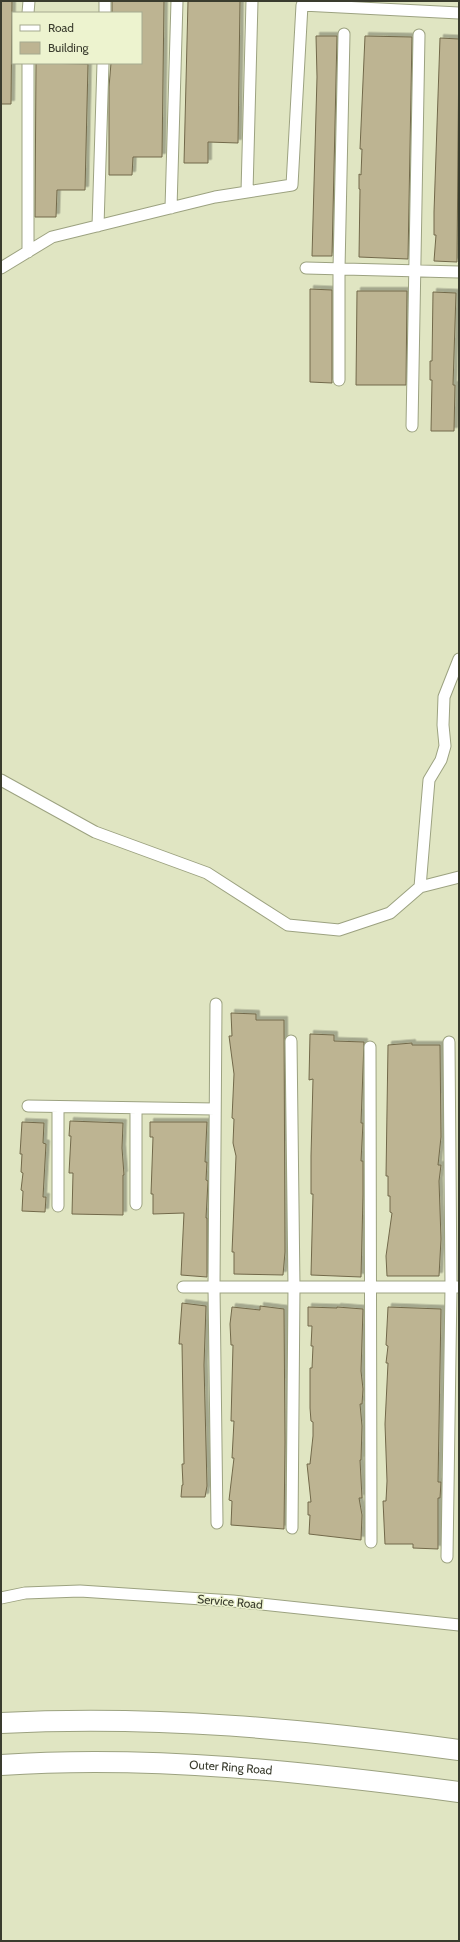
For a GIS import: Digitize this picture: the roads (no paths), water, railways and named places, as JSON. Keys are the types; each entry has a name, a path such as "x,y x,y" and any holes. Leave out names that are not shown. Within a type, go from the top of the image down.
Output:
{"highway":[{"path":"1,1723 94,1720 219,1724 345,1735 459,1750"},
{"name":"Outer Ring Road","path":"1,1765 94,1762 218,1766 341,1777 459,1792"}],"street":[{"path":"28,1 28,12"},
{"path":"105,1 105,12"},
{"path":"171,208 177,1"},
{"path":"247,192 252,1"},
{"path":"1,268 52,237 215,197 292,185 302,5 329,4 402,6 459,13"},
{"path":"339,380 339,269 344,34"},
{"path":"412,426 416,271 419,35"},
{"path":"28,64 28,252"},
{"path":"98,226 103,64"},
{"path":"306,268 459,272"},
{"path":"420,887 430,780 441,760 445,746 443,725 444,697 459,659"},
{"path":"1,780 95,832 207,874 288,925 339,930 390,913 420,887 459,877"},
{"path":"216,1004 214,1287 217,1523"},
{"path":"291,1041 294,1287 292,1528"},
{"path":"446,1557 455,1287 449,1042"},
{"path":"370,1047 372,1542"},
{"path":"28,1106 215,1109"},
{"path":"58,1107 58,1206"},
{"path":"136,1108 136,1204"},
{"path":"183,1287 455,1287"},
{"name":"Service Road","path":"1,1598 25,1593 80,1591 233,1601 459,1625"}]}
